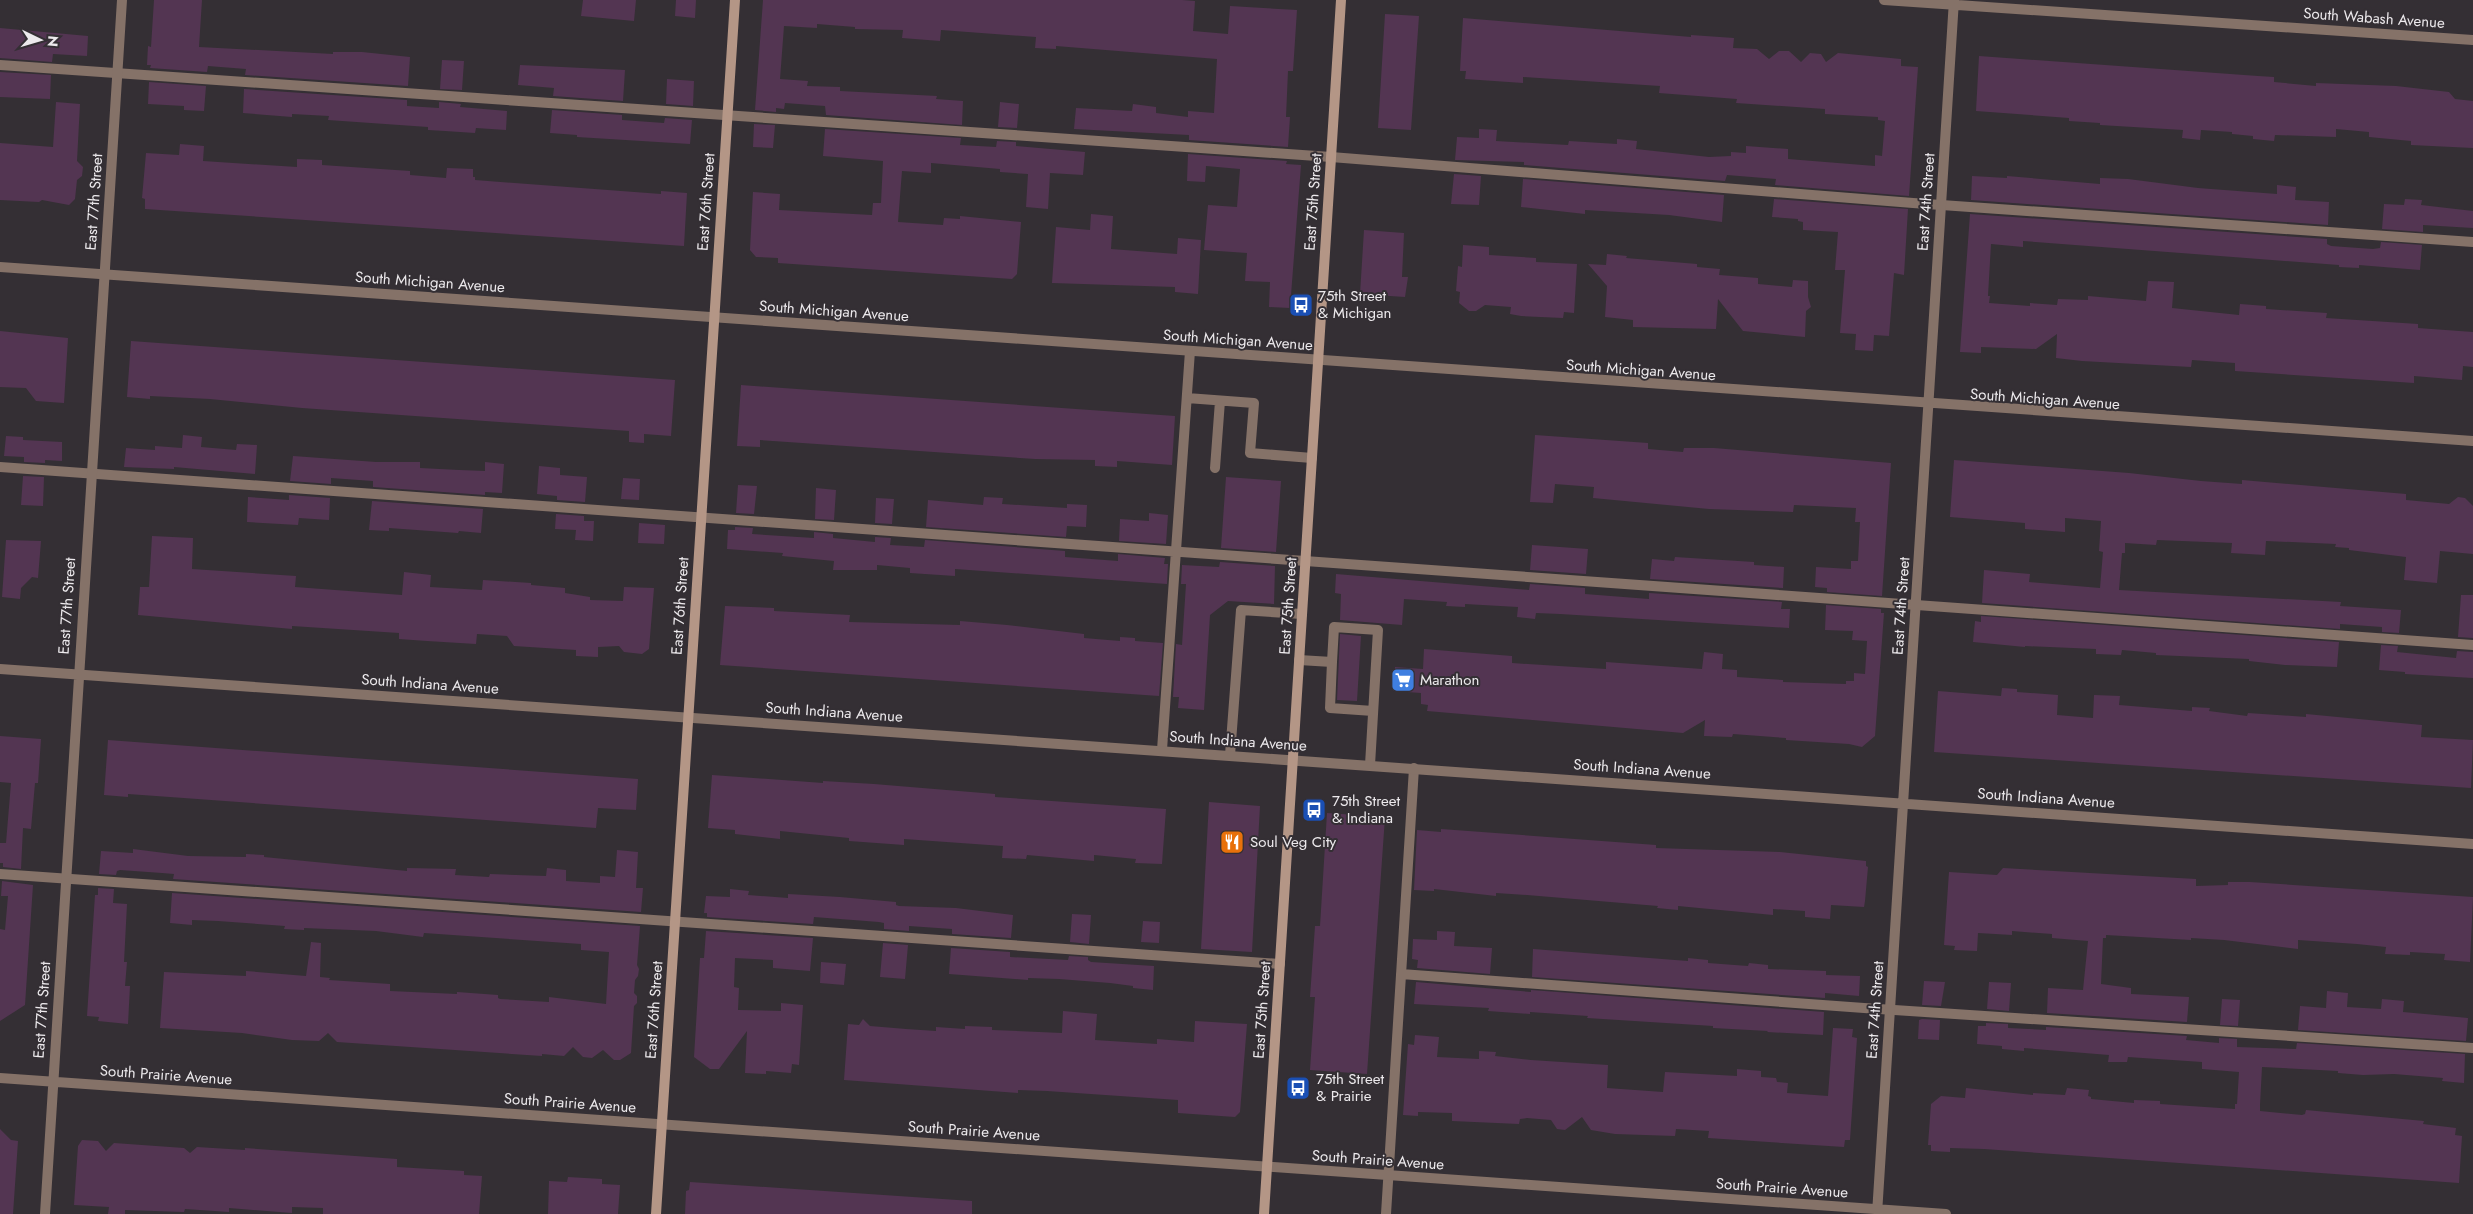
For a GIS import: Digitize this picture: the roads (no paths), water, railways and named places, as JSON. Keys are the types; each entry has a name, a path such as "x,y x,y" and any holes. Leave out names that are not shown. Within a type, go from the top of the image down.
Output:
{"street":[{"name":"East 77th Street","path":"45,1214 122,0"},
{"name":"East 76th Street","path":"656,1214 735,0"},
{"name":"East 75th Street","path":"1264,1214 1341,0"},
{"name":"South Wabash Avenue","path":"1884,0 1954,2 2473,40"},
{"name":"East 74th Street","path":"1877,1212 1954,2"},
{"path":"0,66 1331,157 1941,205 2473,242"},
{"name":"South Michigan Avenue","path":"0,267 1190,351 1928,406 2473,441"},
{"path":"1162,750 1190,351"},
{"path":"1187,398 1254,403 1250,453 1312,458"},
{"path":"1215,468 1220,400"},
{"path":"0,467 2473,645"},
{"path":"1230,755 1241,610 1302,614"},
{"path":"1370,765 1378,630 1334,627 1330,708 1373,711"},
{"path":"1299,660 1332,662"},
{"name":"South Indiana Avenue","path":"0,670 1293,759 2473,844"},
{"path":"1386,1214 1414,768"},
{"path":"0,874 1280,964"},
{"path":"1401,974 1890,1010 2473,1048"},
{"name":"South Prairie Avenue","path":"0,1078 1389,1175 1877,1212 1946,1214"}],"place":[{"name":"75th Street & Michigan","path":"1301,305"},
{"name":"Marathon","path":"1403,680"},
{"name":"75th Street & Indiana","path":"1314,810"},
{"name":"Soul Veg City","path":"1232,842"},
{"name":"75th Street & Prairie","path":"1298,1088"}]}
